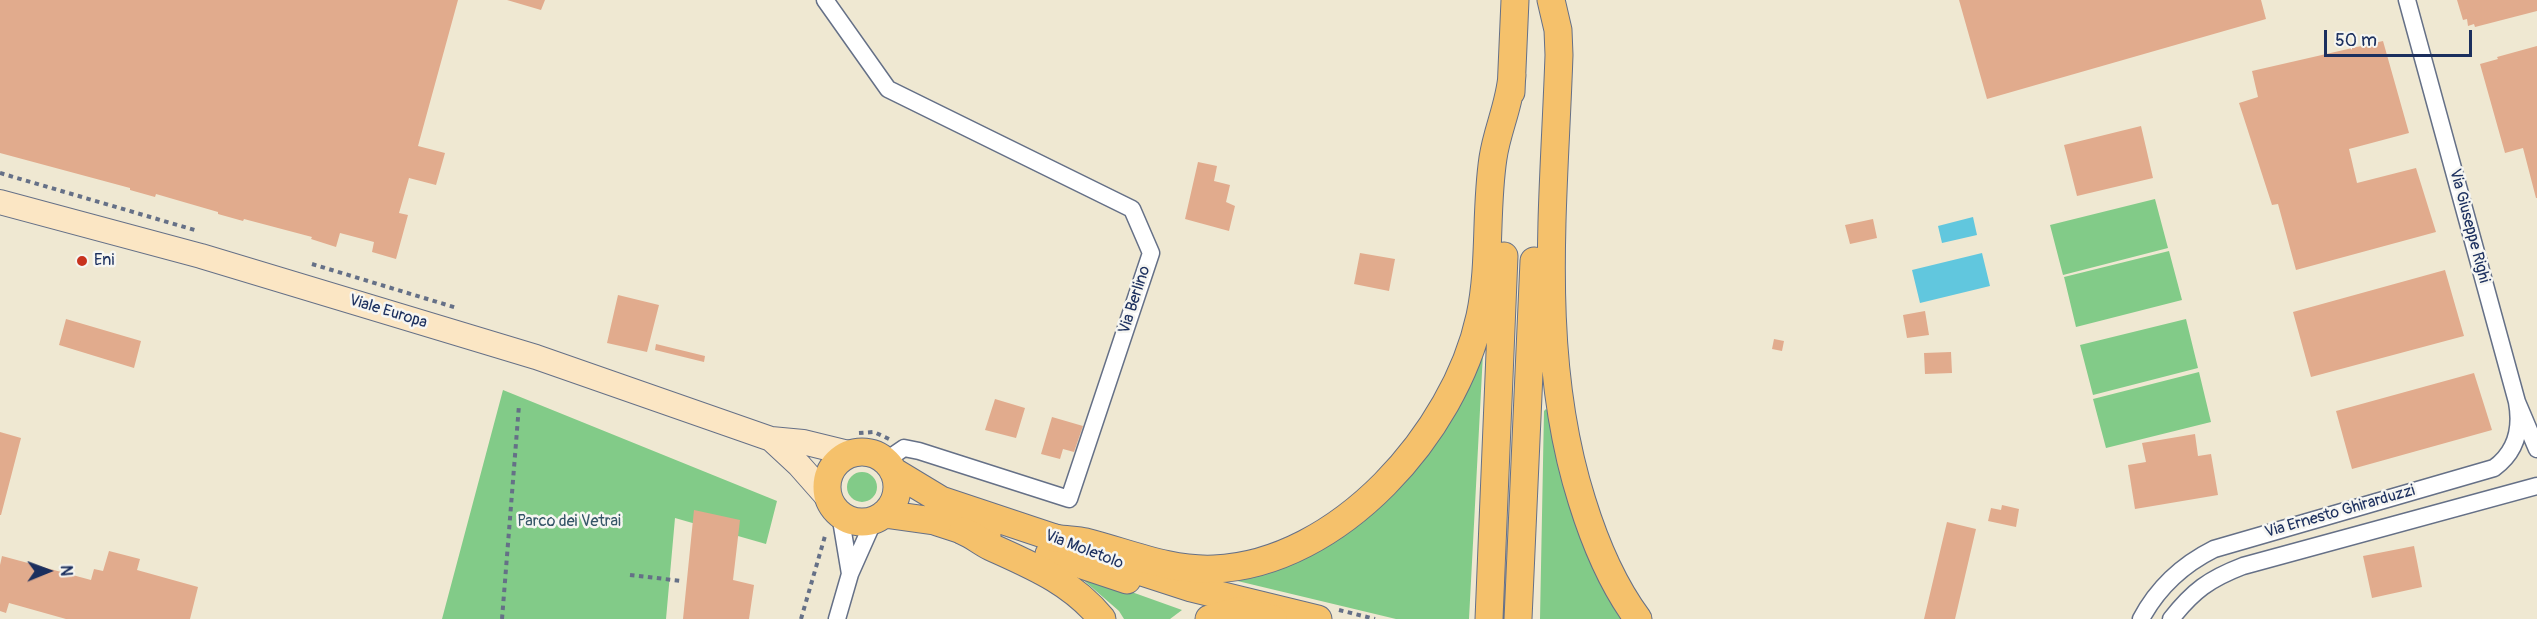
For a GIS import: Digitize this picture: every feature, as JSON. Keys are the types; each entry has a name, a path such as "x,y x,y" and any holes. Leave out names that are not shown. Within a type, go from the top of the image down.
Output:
{"main road":[{"path":"1489,619 1515,0"},
{"path":"1518,619 1545,0"},
{"path":"1551,0 1556,18 1560,55 1551,306 1558,402 1571,467 1593,535 1613,580 1638,619"},
{"path":"1055,538 1085,542 1174,566 1216,569 1241,565 1282,553 1323,533 1348,516 1392,477 1422,440 1437,417 1464,365 1477,329 1487,265 1493,158 1509,99 1512,75"},
{"name":"Viale Europa","path":"0,202 201,256 536,357 771,439"},
{"name":"Via Moletolo","path":"771,439 803,442 852,454 863,452 875,455 942,500 1055,538 1081,552 1170,581 1318,619"},
{"path":"771,439 799,465 832,520"},
{"path":"832,520 827,487 833,467 852,454"},
{"path":"879,517 896,495 897,483 889,466"},
{"name":"Via Moletolo","path":"832,520 856,521 879,517 934,521 963,531 988,535 1045,552 1222,617 1242,612 1273,619"},
{"path":"963,531 989,546 1049,573 1083,599 1102,619"},
{"path":"1477,619 1492,552"},
{"path":"1520,586 1524,619"}],"street":[{"name":"Via Berlino","path":"825,0 888,89 1132,209 1151,253 1069,499 904,448 889,466"},
{"name":"Via Giuseppe Righi","path":"2407,0 2517,402 2537,449"},
{"name":"Via Ernesto Ghirarduzzi","path":"2141,619 2165,584 2196,558 2214,549 2494,468 2506,460 2516,442 2519,424 2517,402"},
{"name":"Via Ernesto Ghirarduzzi","path":"2171,619 2188,596 2219,575 2235,569 2537,486"},
{"path":"837,619 850,574 879,517"},
{"path":"832,520 850,574"}],"path":[{"path":"501,619 519,405"},
{"path":"801,619 832,520"},
{"path":"630,574 682,581"}],"green space":[{"path":"2155,199 2168,248 2063,275 2050,225"},
{"path":"2169,251 2182,300 2076,327 2064,277"},
{"path":"2186,319 2198,368 2093,395 2080,345"},
{"path":"1483,353 1469,619 1396,619 1225,578 1325,542"},
{"path":"2199,372 2211,422 2106,448 2093,399"},
{"name":"Parco dei Vetrai","path":"503,390 777,501 766,544 675,518 666,619 442,619"},
{"path":"1546,409 1626,619 1540,619 1544,411"},
{"path":"862,472 873,476 877,487 873,498 862,502 851,498 847,487 851,476"},
{"path":"1073,571 1182,610 1170,619 1124,619 1119,611"}],"water":[{"path":"1973,217 1977,235 1942,243 1938,226"},
{"path":"1982,253 1990,286 1920,303 1912,270"}],"building":[{"path":"0,0 458,0 418,146 445,153 436,185 409,178 399,213 408,215 396,259 372,252 374,242 340,233 336,247 311,239 312,237 244,219 243,221 156,194 155,197 130,190 130,188 0,153"},
{"path":"507,0 545,0 541,10"},
{"path":"1959,0 2261,0 2266,19 1987,99"},
{"path":"2457,0 2537,0 2537,11 2475,27 2474,24 2468,26 2467,19 2463,20"},
{"path":"2383,41 2409,133 2349,149 2357,183 2416,168 2436,232 2296,270 2278,204 2272,205 2239,103 2258,97 2252,71"},
{"path":"2537,46 2536,198 2523,148 2505,153 2480,64"},
{"path":"2141,126 2153,178 2077,196 2064,145"},
{"path":"1198,162 1217,166 1214,181 1230,185 1226,202 1235,206 1229,231 1185,219"},
{"path":"1873,219 1877,238 1850,244 1845,225"},
{"path":"1360,253 1395,259 1389,291 1354,284"},
{"path":"2445,270 2464,336 2311,377 2293,312"},
{"path":"618,295 659,305 647,352 607,343"},
{"path":"1925,311 1929,335 1907,338 1903,315"},
{"path":"66,319 141,341 134,368 59,345"},
{"path":"1774,339 1784,341 1782,351 1772,349"},
{"path":"656,344 705,356 704,362 655,350"},
{"path":"1951,352 1952,373 1925,374 1924,353"},
{"path":"2474,373 2492,430 2352,469 2336,411"},
{"path":"995,399 1025,408 1016,438 985,430"},
{"path":"1052,417 1083,426 1074,452 1063,449 1060,459 1041,454"},
{"path":"0,432 21,438 1,515 0,515"},
{"path":"2195,434 2198,456 2211,454 2218,495 2135,509 2128,465 2146,462 2142,443"},
{"path":"2002,505 2019,509 2016,527 1988,521 1991,508 2001,510"},
{"path":"694,510 740,520 733,580 754,585 749,619 683,619"},
{"path":"1947,522 1976,529 1955,619 1924,619"},
{"path":"2414,546 2422,587 2372,598 2363,556"},
{"path":"109,551 140,559 137,570 198,587 190,619 66,619 9,603 6,613 0,611 2,556 91,580 94,569 103,571"}],"place":[{"name":"Eni","path":"82,261"}]}
